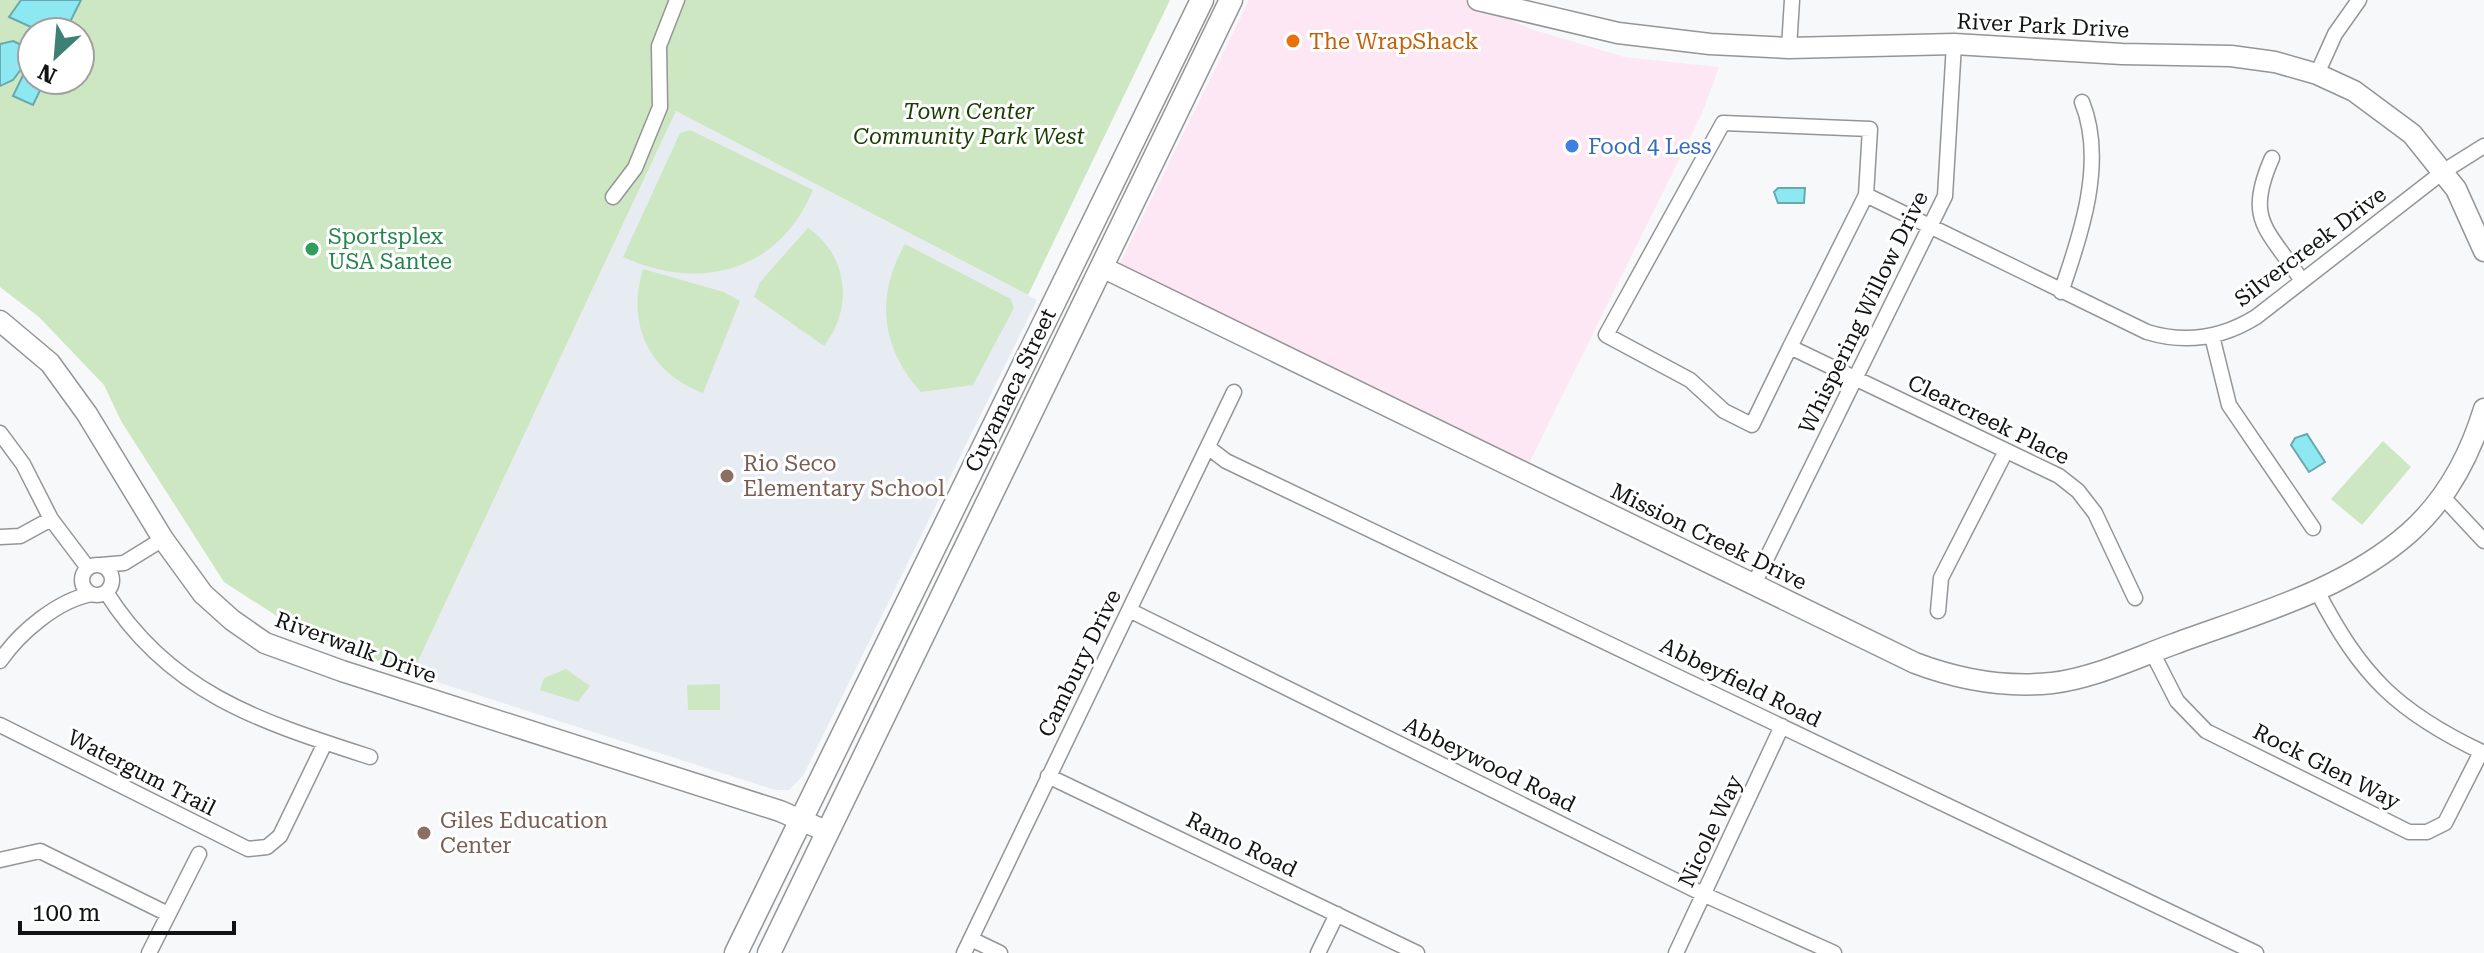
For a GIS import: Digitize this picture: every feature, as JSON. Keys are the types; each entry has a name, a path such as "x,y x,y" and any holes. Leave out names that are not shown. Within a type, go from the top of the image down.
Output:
{"main road":[{"name":"Cuyamaca Street","path":"736,953 1202,0"},
{"name":"Cuyamaca Street","path":"769,953 1016,442 1104,268 1231,0"},
{"path":"990,429 1016,442"}],"street":[{"path":"613,197 635,168 660,107 659,46 677,0"},
{"name":"River Park Drive","path":"1478,0 1515,2 1618,33 1687,42 1789,48 1954,44 2122,54 2231,56 2275,62 2317,74 2384,111 2412,134 2444,171 2467,208 2484,251"},
{"path":"1789,48 1792,0"},
{"path":"2317,74 2335,34 2359,0"},
{"name":"Whispering Willow Drive","path":"1754,584 1945,196 1954,44"},
{"path":"2061,292 2087,217 2091,123 2082,102"},
{"path":"1723,123 1870,129 1866,195 1790,347 1752,425 1724,411 1690,380 1606,335 1723,123"},
{"name":"Silvercreek Drive","path":"1866,195 2061,292 2160,336 2186,339 2212,336 2249,321 2444,171 2484,146"},
{"path":"2272,158 2259,186 2257,208 2264,224 2302,281"},
{"name":"Mission Creek Drive","path":"1104,268 1915,663 1982,682 2031,684 2080,678 2317,591"},
{"name":"Riverwalk Drive","path":"0,321 50,363 87,414 163,539 203,594 265,643 342,671 802,820 828,832"},
{"path":"2212,336 2229,405 2313,528"},
{"name":"Clearcreek Place","path":"1790,347 2059,476 2078,491 2095,513 2135,598"},
{"name":"Cambury Drive","path":"964,953 1234,392"},
{"path":"2482,752 2426,723 2380,687 2343,641 2317,591 2362,568 2409,533 2442,496 2467,453 2484,409"},
{"path":"0,433 23,464 51,519 123,619 181,677 228,706 370,757"},
{"name":"Abbeyfield Road","path":"1209,448 1226,461 2256,953"},
{"path":"1938,611 1941,578 2006,451"},
{"path":"2442,496 2484,541"},
{"path":"0,537 20,536 51,519"},
{"path":"75,597 90,571 124,563 163,539"},
{"path":"0,661 14,641 75,597 103,590 124,563"},
{"path":"90,571 111,574 103,590"},
{"name":"Abbeywood Road","path":"1129,610 1705,895 1834,953"},
{"name":"Rock Glen Way","path":"2152,652 2177,701 2206,731 2409,832 2427,832 2445,823 2482,752"},
{"name":"Watergum Trail","path":"0,725 248,849 267,847 280,836 325,743"},
{"name":"Nicole Way","path":"1676,953 1782,726"},
{"name":"Ramo Road","path":"1048,776 1417,953"},
{"path":"0,860 40,851 168,914"},
{"path":"149,953 199,854"},
{"path":"1318,953 1337,914"},
{"path":"971,939 1000,953"}],"shaded area":[{"path":"1249,0 1465,0 1531,29 1624,57 1719,67 1703,111 1529,463 1118,267"},
{"name":"Rio Seco Elementary School","path":"676,111 1037,300 803,776 789,790 775,790 412,674"}],"green space":[{"name":"Town Center Community Park West","path":"0,0 1170,0 1028,295 676,111 412,674 303,633 224,582 121,421 104,385 39,317 0,287"},
{"path":"690,130 813,190 798,218 780,240 758,256 734,267 708,273 680,273 652,268 623,257 680,133"},
{"path":"808,228 832,252 842,283 840,315 824,346 754,297 760,282"},
{"path":"905,244 1011,299 1014,308 973,385 921,392 897,358 890,340 886,302 895,263"},
{"path":"643,269 724,292 740,301 703,393 668,373 646,344 638,309 638,289"},
{"path":"2383,441 2411,467 2362,525 2331,499"},
{"path":"566,669 590,686 578,702 540,690 544,678"},
{"path":"720,684 720,710 688,710 687,685"}],"water":[{"path":"21,0 81,0 73,16 16,16 16,20 9,17"},
{"path":"16,42 16,76 0,86 0,44"},
{"path":"16,90 16,96 37,96 33,105 13,96"},
{"path":"1778,188 1805,188 1804,203 1778,203 1774,192"},
{"path":"2307,434 2325,462 2309,472 2291,445 2295,438"}],"place":[{"name":"The WrapShack","path":"1293,41"},
{"name":"Food 4 Less","path":"1572,146"},
{"name":"Sportsplex USA Santee","path":"312,249"},
{"name":"Rio Seco Elementary School","path":"727,476"},
{"name":"Giles Education Center","path":"424,833"}]}
